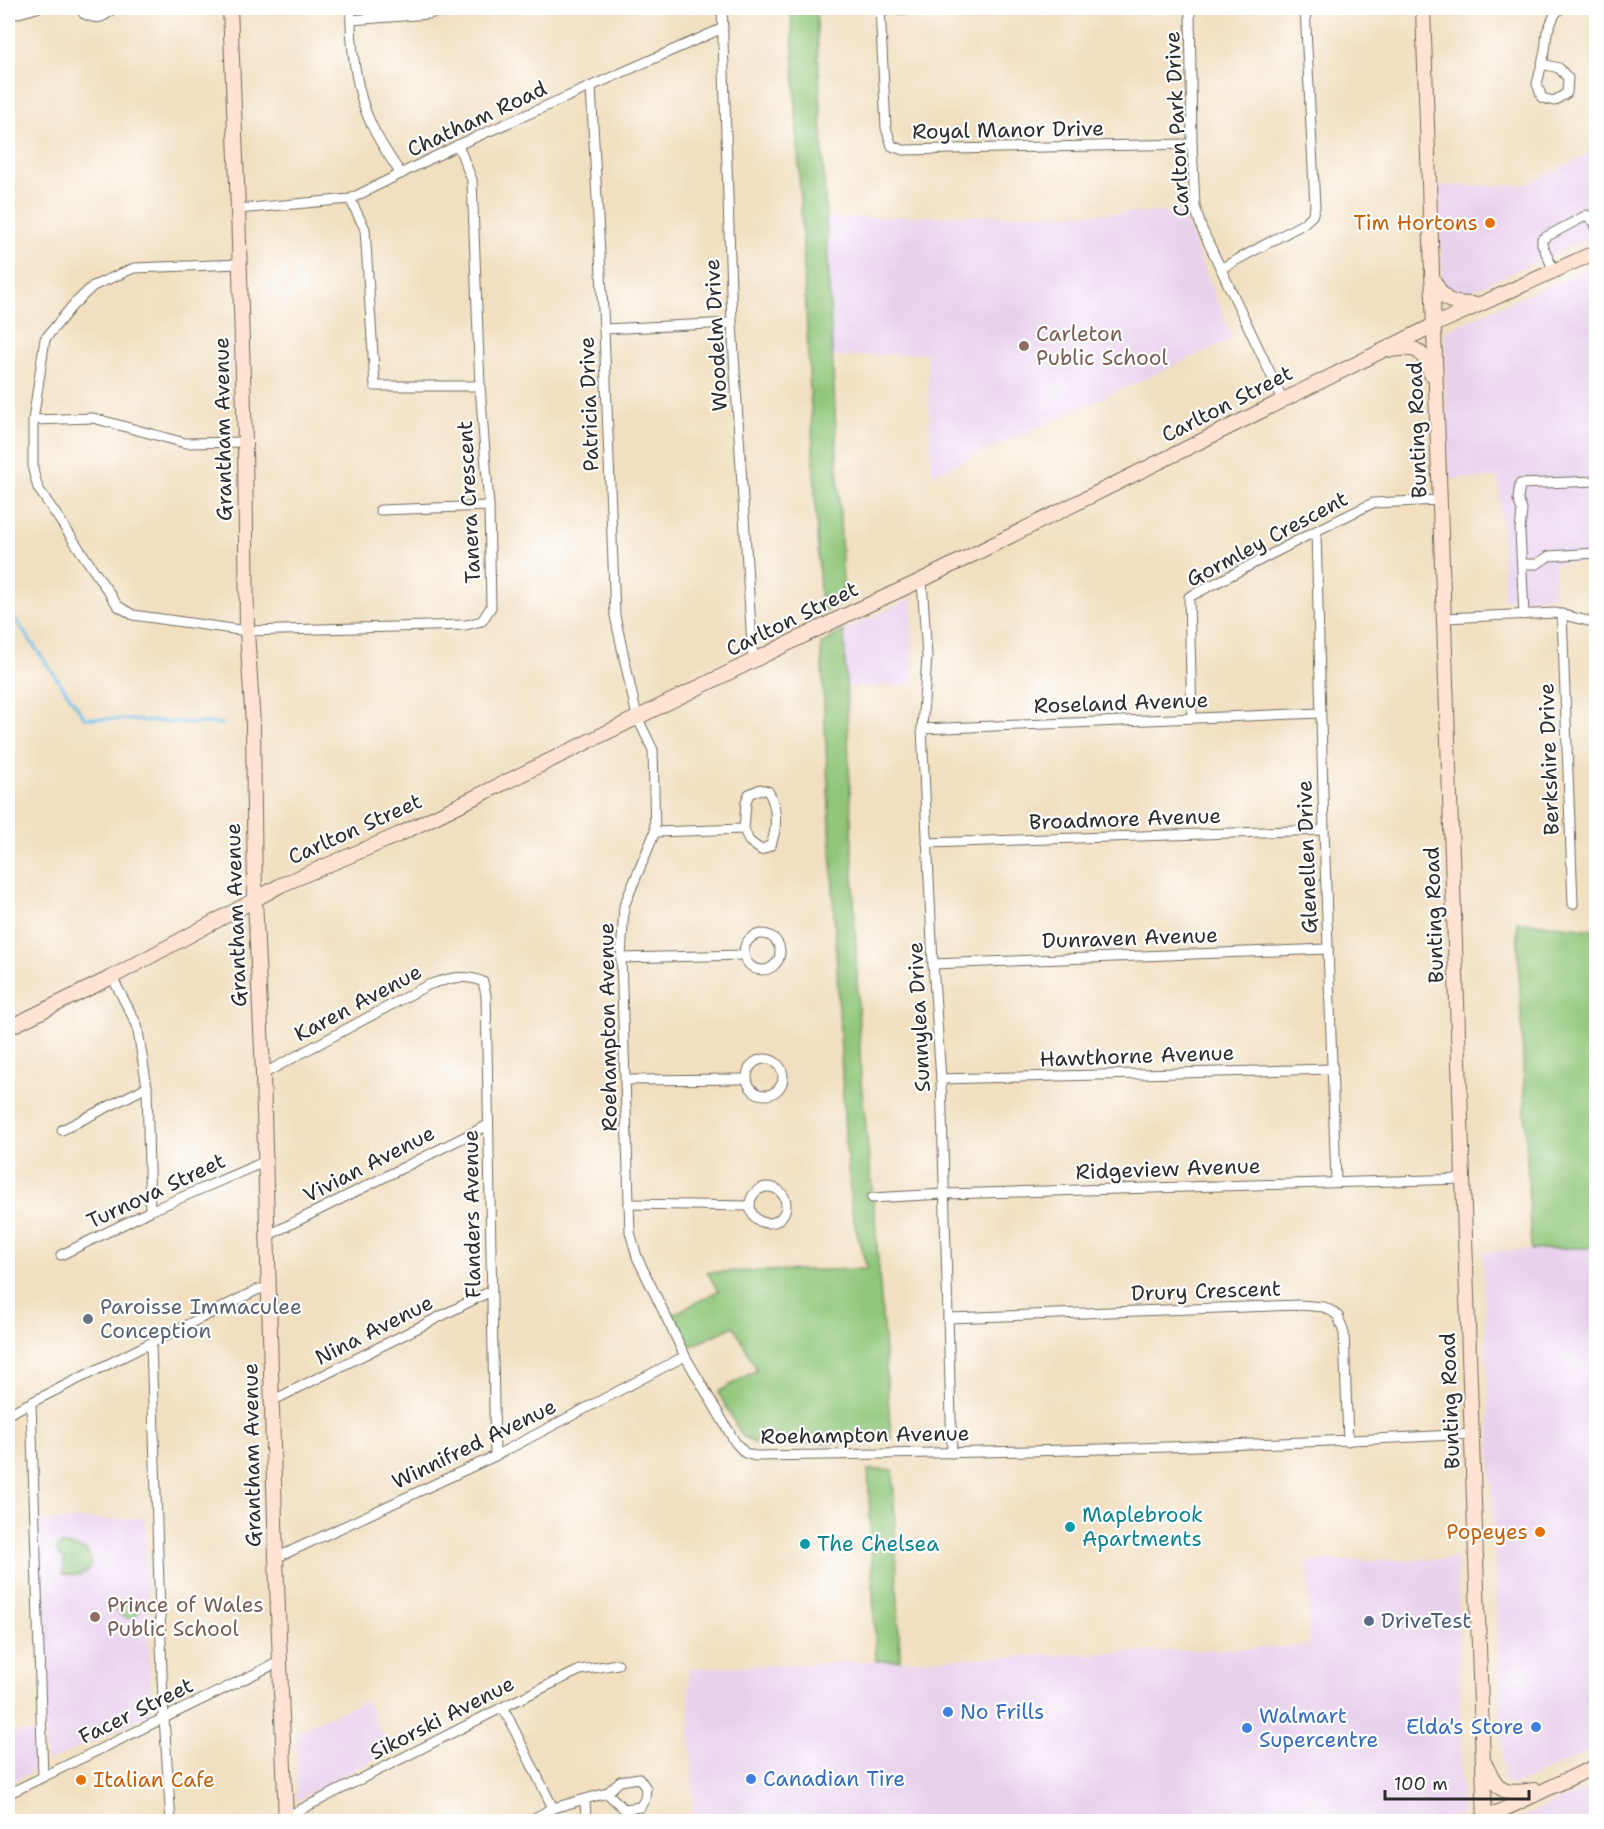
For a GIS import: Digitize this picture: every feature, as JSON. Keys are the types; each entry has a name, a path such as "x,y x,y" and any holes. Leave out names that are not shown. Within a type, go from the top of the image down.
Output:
{"main road":[{"name":"Grantham Avenue","path":"230,8 245,442 247,631 253,725 255,899 266,1161 276,1558 286,1819"},
{"name":"Bunting Road","path":"1423,8 1464,1179 1483,1820"},
{"name":"Carlton Street","path":"8,1028 112,977 281,885 398,835 922,580 1380,351 1596,252"},
{"path":"1432,276 1442,296 1455,304 1480,304"},
{"path":"1380,351 1408,347 1417,350 1424,356 1436,386"},
{"path":"1483,1760 1496,1785 1502,1789 1514,1793 1546,1789"},
{"path":"1483,1820 1596,1766"}],"street":[{"path":"8,16 37,8"},
{"path":"81,8 84,14 95,19 106,16 111,8"},
{"path":"351,8 361,94 371,126 401,174"},
{"path":"351,20 429,15 453,8"},
{"name":"Woodelm Drive","path":"722,8 732,323 753,661"},
{"path":"880,9 943,8"},
{"name":"Carlton Park Drive","path":"1190,8 1192,144 1196,206 1201,227 1283,399"},
{"path":"1222,268 1304,224 1312,216 1315,207 1305,8"},
{"path":"1542,64 1547,32 1561,8"},
{"name":"Royal Manor Drive","path":"880,9 886,129 892,146 903,150 1192,144"},
{"name":"Chatham Road","path":"238,209 350,200 458,145 723,28"},
{"name":"Patricia Drive","path":"591,87 604,329 615,616 637,717"},
{"name":"Tanera Crescent","path":"247,631 466,626 482,621 491,607 489,506 480,386 472,180 458,145"},
{"path":"350,200 365,229 375,386 480,386"},
{"path":"1554,271 1542,239 1587,215 1595,223 1596,228"},
{"path":"240,264 134,268 93,286 73,305 45,339 33,420 33,470 38,488 118,606 133,615 247,631"},
{"path":"604,329 732,323"},
{"path":"33,420 93,418 185,443 245,442"},
{"path":"1524,615 1520,531 1522,510 1518,500 1520,484 1596,481"},
{"name":"Gormley Crescent","path":"1192,718 1188,597 1373,503 1441,500"},
{"path":"380,510 489,506"},
{"name":"Glenellen Drive","path":"1316,531 1336,1182"},
{"path":"1522,564 1537,564 1549,556 1596,553"},
{"name":"Sunnylea Drive","path":"922,580 927,657 922,729 941,1080 952,1453"},
{"path":"1445,618 1562,614 1596,623"},
{"name":"Berkshire Drive","path":"1562,614 1573,904"},
{"name":"Roseland Avenue","path":"922,729 1320,713"},
{"name":"Roehampton Avenue","path":"637,717 653,750 656,832 624,906 621,958 630,1232 637,1257 685,1356 735,1442 745,1453 755,1456 952,1453 1348,1441 1472,1434"},
{"path":"760,789 768,791 774,800 776,833 771,845 761,850 749,841 744,829 746,802 749,794 760,789"},
{"path":"656,832 744,829"},
{"name":"Broadmore Avenue","path":"927,843 1324,830"},
{"name":"Dunraven Avenue","path":"933,964 1328,949"},
{"path":"621,958 744,955"},
{"path":"112,977 137,1025 147,1087 150,1212"},
{"name":"Karen Avenue","path":"263,1074 428,985 450,978 473,977"},
{"name":"Flanders Avenue","path":"473,977 483,982 486,994 495,1456"},
{"name":"Hawthorne Avenue","path":"941,1080 1333,1069"},
{"path":"626,1080 747,1078"},
{"path":"62,1130 147,1087"},
{"name":"Vivian Avenue","path":"267,1236 488,1125"},
{"name":"Turnova Street","path":"61,1254 266,1161"},
{"name":"Ridgeview Avenue","path":"872,1198 1464,1179"},
{"path":"766,1186 782,1192 787,1203 784,1214 770,1223 754,1217 750,1206 750,1200 756,1191 766,1186"},
{"path":"629,1204 750,1206"},
{"path":"8,1414 256,1290 269,1287"},
{"name":"Nina Avenue","path":"272,1401 491,1291"},
{"name":"Drury Crescent","path":"948,1318 1299,1305 1324,1307 1338,1316 1344,1333 1348,1441"},
{"path":"151,1344 162,1703 165,1717 171,1821"},
{"name":"Winnifred Avenue","path":"276,1558 495,1456 685,1356"},
{"path":"31,1403 43,1776"},
{"name":"Facer Street","path":"8,1794 281,1661"},
{"name":"Sikorski Avenue","path":"286,1819 503,1707 580,1670 618,1664"},
{"path":"503,1707 553,1808"},
{"path":"527,1821 553,1808 607,1793"},
{"path":"585,1800 586,1821"}],"shaded area":[{"path":"1596,150 1596,235 1457,297 1443,286 1439,186 1526,185"},
{"name":"Carleton Public School","path":"1181,212 1233,339 932,475 927,353 832,357 825,218"},
{"path":"1596,264 1596,562 1555,563 1554,596 1504,599 1499,478 1449,479 1445,331"},
{"path":"912,598 913,685 845,688 844,631"},
{"path":"1596,1247 1596,1748 1515,1785 1503,1783 1483,1252"},
{"name":"Prince of Wales Public School","path":"145,1518 151,1714 46,1763 38,1521"},
{"path":"1457,1559 1462,1814 1447,1822 694,1821 688,1668 1309,1646 1308,1561"},
{"path":"366,1700 390,1751 296,1801 297,1731"},
{"path":"34,1732 34,1771 8,1784 8,1733"},
{"path":"1586,1789 1596,1812 1596,1821 1513,1821"}],"green space":[{"path":"791,8 816,8 844,603 821,612"},
{"path":"844,631 861,1080 875,1217 891,1439 870,1442 757,1445 742,1436 718,1392 757,1370 734,1326 688,1348 672,1315 718,1291 707,1272 867,1269 852,1213 845,1135 821,644"},
{"path":"1517,921 1596,930 1596,1247 1531,1250"},
{"path":"868,1470 893,1470 900,1660 876,1661"},
{"path":"62,1544 86,1550 90,1561 87,1572 79,1575 63,1574 64,1559 58,1554 56,1548"},
{"path":"119,1601 136,1604 140,1609 134,1619 123,1617 115,1610"}],"waterway":[{"path":"8,609 85,718 222,724"}],"place":[{"name":"Tim Hortons","path":"1490,223"},
{"name":"Carleton Public School","path":"1024,346"},
{"name":"Paroisse Immaculee Conception","path":"88,1319"},
{"name":"Maplebrook Apartments","path":"1070,1527"},
{"name":"Popeyes","path":"1540,1532"},
{"name":"The Chelsea","path":"805,1544"},
{"name":"Prince of Wales Public School","path":"95,1617"},
{"name":"DriveTest","path":"1369,1621"},
{"name":"No Frills","path":"948,1712"},
{"name":"Elda's Store","path":"1536,1727"},
{"name":"Walmart Supercentre","path":"1247,1728"},
{"name":"Canadian Tire","path":"751,1779"},
{"name":"Italian Cafe","path":"81,1780"}]}
